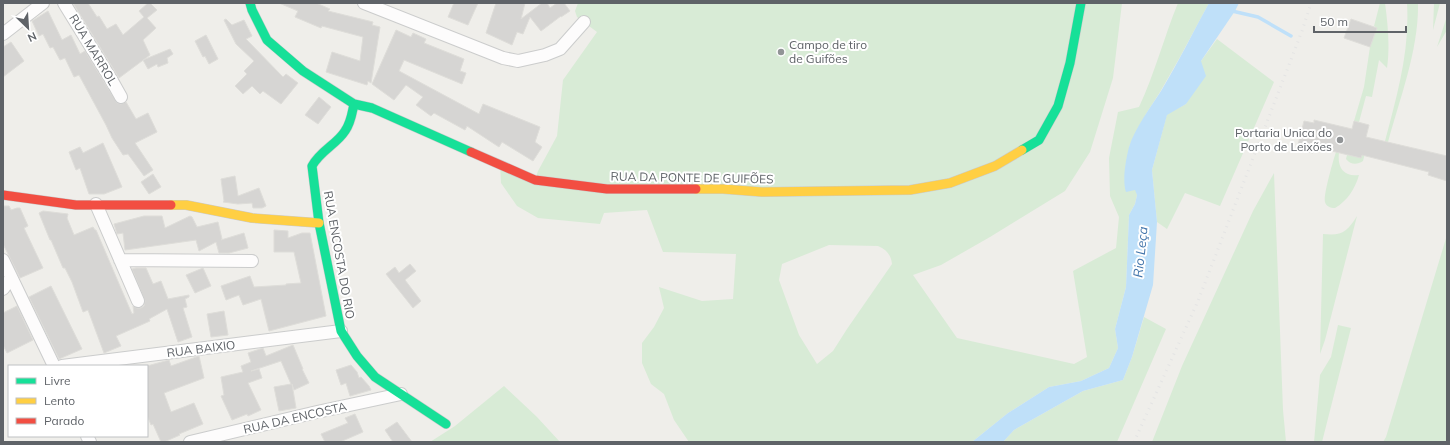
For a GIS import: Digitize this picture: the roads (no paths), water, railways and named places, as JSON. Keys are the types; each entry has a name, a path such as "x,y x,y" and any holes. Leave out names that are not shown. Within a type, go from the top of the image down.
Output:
{"street":[{"path":"3,34 43,3"},
{"name":"RUA MARROL","path":"64,3 121,97"},
{"name":"RUA DA PONTE DE GUIFÕES","path":"250,3 267,40 303,71 354,104 372,108 535,180 607,189 723,189 762,192 910,190 950,183 995,166 1039,140 1058,106 1070,63 1081,3"},
{"path":"364,3 503,58 518,61 545,55 560,49 584,22"},
{"name":"RUA ENCOSTA DO RIO","path":"354,104 351,119 345,132 316,159 312,166 320,223 341,331 357,356 376,377 446,424"},
{"path":"3,195 76,204 186,205 252,218 320,223"},
{"path":"96,204 138,301"},
{"path":"3,260 54,365"},
{"path":"120,260 252,261"},
{"path":"3,289 11,278"},
{"name":"RUA BAIXIO","path":"70,365 341,331"},
{"name":"RUA DA ENCOSTA","path":"190,442 401,394"}],"water":[{"name":"Rio Leça","path":"1209,3 1239,3 1201,61 1206,76 1186,104 1167,115 1152,170 1157,222 1153,285 1132,357 1123,380 1083,391 1014,430 1003,442 972,442 1008,413 1049,387 1081,381 1109,368 1118,348 1115,329 1126,287 1129,215 1135,204 1137,195 1135,190 1126,192 1124,182 1129,147 1139,125 1161,91"}],"waterway":[{"path":"1232,11 1258,17 1291,36"}],"railway":[{"path":"1134,442 1198,301 1302,31 1311,3"}],"place":[{"name":"Campo de tiro de Guifões","path":"781,52"},
{"name":"Portaria Unica do Porto de Leixões","path":"1340,140"}]}
